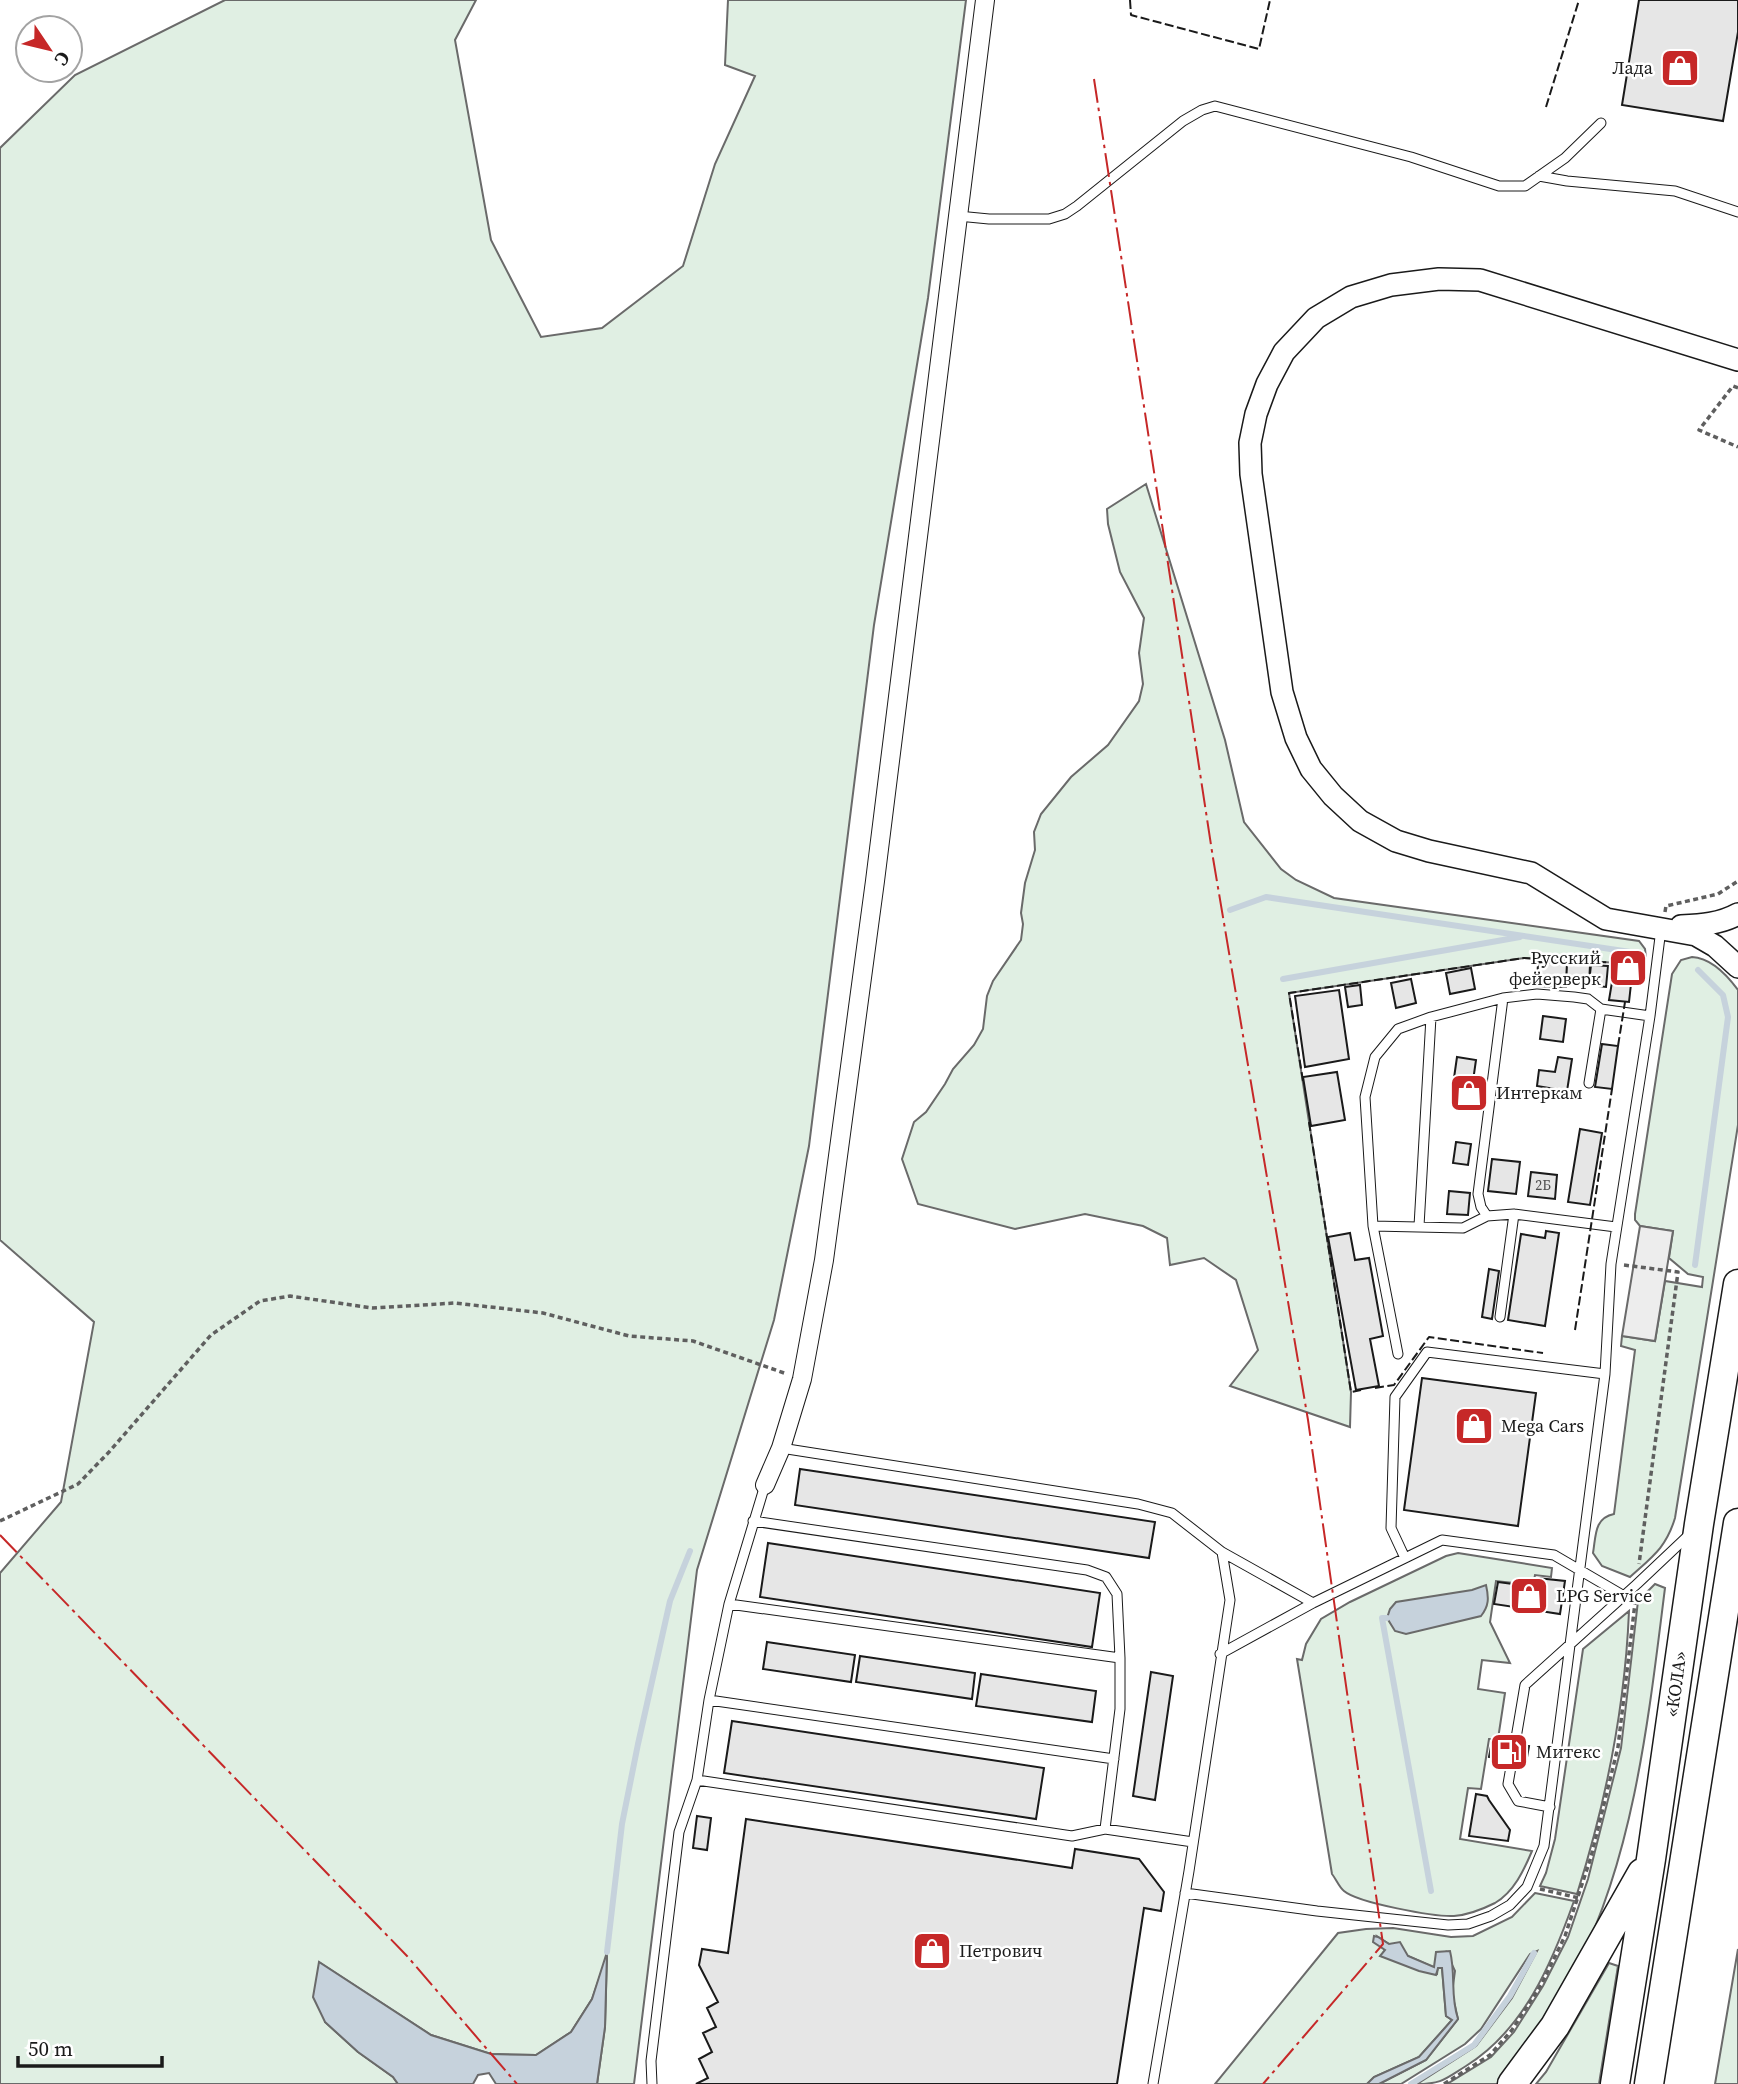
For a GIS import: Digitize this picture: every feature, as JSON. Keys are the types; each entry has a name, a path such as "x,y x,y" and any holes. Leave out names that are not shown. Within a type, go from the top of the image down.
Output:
{"main road":[{"name":"«КОЛА»","path":"1615,2084 1738,1284"},
{"name":"«КОЛА»","path":"1649,2084 1738,1522"},
{"path":"1512,2084 1555,2026 1651,1859"}],"street":[{"path":"765,1485 781,1448 802,1379 824,1260 873,895 985,0"},
{"path":"1738,360 1480,280 1439,279 1391,285 1350,297 1316,318 1284,352 1267,384 1256,414 1250,443 1251,474 1282,692 1296,738 1311,769 1333,796 1360,821 1396,841 1429,851 1531,873 1606,919 1696,935 1715,946 1738,967"},
{"path":"1661,928 1701,925 1726,920 1738,914"}],"lane":[{"path":"958,216 1049,219 1065,214 1183,121 1215,106 1411,157 1499,186 1525,186 1565,158 1601,123"},
{"path":"1539,176 1675,191 1738,212"},
{"path":"1185,1892 1317,1911 1448,1925 1468,1924 1491,1916 1510,1905 1527,1887 1544,1846 1550,1807 1605,1374 1611,1264 1661,928"},
{"path":"1398,1354 1373,1226 1365,1097 1375,1057 1398,1028 1503,998 1537,994 1574,997 1588,999 1601,1009 1650,1016"},
{"path":"1488,1216 1481,1206 1478,1194 1503,998"},
{"path":"1589,1083 1601,1009"},
{"path":"1419,1226 1431,1017"},
{"path":"1373,1226 1462,1228 1488,1216 1514,1214 1616,1227"},
{"path":"1500,1317 1514,1214"},
{"path":"1405,1558 1391,1528 1395,1397 1427,1352 1605,1374"},
{"path":"781,1448 1138,1504 1172,1513 1222,1552 1313,1603"},
{"path":"652,2084 651,2061 680,1832 697,1780 709,1700 729,1604 765,1485"},
{"path":"753,1521 1087,1570 1105,1577 1116,1594 1120,1658 1120,1709 1105,1829"},
{"path":"1515,1744 1525,1685 1625,1596 1699,1524"},
{"path":"1220,1654 1313,1603 1441,1540 1554,1555 1625,1596"},
{"path":"1153,2084 1230,1600 1222,1552"},
{"path":"729,1604 1120,1658"},
{"path":"709,1700 1114,1759"},
{"path":"1512,1761 1508,1784 1518,1801 1550,1807"},
{"path":"697,1780 1072,1836 1105,1829 1193,1842"}],"path":[{"path":"1738,388 1733,386 1699,430 1738,447"},
{"path":"1661,928 1666,906 1718,894 1738,881"},
{"path":"1444,2084 1490,2055 1512,2030 1541,1985 1565,1936 1579,1898 1618,1747 1642,1532 1678,1272 1611,1264"},
{"path":"0,1521 78,1484 211,1335 260,1301 290,1296 372,1308 455,1303 543,1313 629,1336 693,1341 802,1379"},
{"path":"1527,1887 1579,1898"}],"green space":[{"path":"225,0 476,0 455,40 491,240 541,337 602,328 683,266 715,164 755,76 725,65 728,0 966,0 928,298 874,625 809,1146 774,1320 697,1570 634,2084 597,2084 605,2027 607,1956 592,1999 571,2032 536,2055 491,2054 431,2035 320,1963 325,2022 398,2084 0,2084 0,1573 61,1502 94,1322 0,1240 0,148 66,84 84,84 84,70"},
{"path":"1146,484 1225,740 1244,822 1281,869 1296,880 1334,898 1639,941 1645,949 1646,958 1640,964 1524,958 1289,993 1351,1392 1350,1427 1230,1386 1258,1350 1236,1280 1204,1258 1170,1265 1167,1238 1143,1226 1085,1214 1015,1229 918,1204 902,1159 914,1122 926,1112 983,1029 987,996 993,981 1021,940 1025,883 1035,850 1034,832 1041,814 1071,777 1108,745 1139,701 1143,684 1139,653 1144,618 1120,572 1107,509"},
{"path":"1692,957 1712,964 1724,973 1738,990 1738,1125 1675,1518 1663,1545 1630,1577 1602,1566 1593,1553 1599,1524 1607,1516 1614,1514 1635,1350 1621,1346 1622,1336 1655,1341 1665,1281 1702,1287 1703,1277 1688,1274 1669,1258 1673,1231 1640,1226 1635,1220 1672,974 1681,960"},
{"path":"1458,1553 1552,1568 1551,1577 1535,1575 1533,1585 1496,1581 1490,1622 1510,1663 1482,1660 1478,1689 1505,1693 1498,1739 1489,1739 1481,1789 1468,1788 1460,1839 1532,1851 1518,1880 1502,1898 1464,1914 1444,1916 1415,1912 1352,1896 1344,1891 1332,1874 1297,1659 1302,1660 1306,1644 1321,1619 1350,1602 1446,1556"},
{"path":"1655,1584 1665,1588 1637,1781 1613,1876 1597,1921 1578,1965 1560,1997 1497,2084 1447,2084 1491,2057 1514,2032 1543,1986 1568,1937 1588,1879 1621,1748 1638,1601"},
{"path":"1629,1611 1623,1683 1612,1754 1597,1824 1577,1894 1540,1886 1555,1839 1583,1649"},
{"path":"1535,1893 1574,1901 1556,1948 1534,1993 1504,2034 1486,2051 1448,2077 1438,2082 1417,2084 1476,2046 1512,1998 1537,1951 1530,1954 1481,2029 1465,2044 1401,2084 1379,2084 1426,2060 1458,2019 1452,1993 1455,1971 1446,1952 1435,1968 1408,1956 1378,1937 1385,1950 1381,1956 1437,1974 1438,1967 1442,1968 1446,2016 1452,2020 1419,2057 1374,2077 1367,2084 1215,2084 1338,1933 1393,1928 1451,1937 1473,1936 1512,1917"},
{"path":"1738,1949 1738,2084 1715,2084"},
{"path":"1609,1963 1618,1966 1599,2084 1536,2084 1546,2072"}],"shaded area":[{"path":"1640,1226 1673,1231 1655,1341 1622,1336"},
{"path":"1486,1585 1488,1602 1481,1616 1406,1634 1395,1631 1387,1618 1396,1602 1472,1590"},
{"path":"1374,1936 1389,1944 1400,1942 1408,1956 1434,1967 1436,1952 1450,1951 1458,2019 1426,2060 1379,2084 1367,2084 1374,2077 1419,2057 1452,2020 1446,2016 1442,1968 1438,1968 1436,1975 1380,1956 1385,1950 1373,1942"},
{"path":"607,1952 605,2027 597,2084 496,2084 489,2073 478,2075 473,2084 398,2084 325,2022 313,1997 319,1962 431,2035 491,2054 536,2055 571,2032 592,1999"}],"building":[{"name":"Лада","path":"1639,0 1738,0 1738,32 1723,121 1622,105"},
{"path":"1538,962 1567,963 1566,987 1537,986"},
{"path":"1615,962 1634,965 1631,984 1612,982"},
{"path":"1567,963 1591,965 1589,983 1566,982"},
{"path":"1590,965 1608,966 1606,987 1589,985"},
{"path":"1471,968 1475,989 1450,994 1446,973"},
{"path":"1411,979 1416,1003 1396,1008 1391,983"},
{"path":"1612,982 1631,984 1629,1002 1609,1000"},
{"path":"1360,985 1362,1005 1348,1007 1345,987"},
{"path":"1339,990 1349,1059 1305,1067 1295,996"},
{"path":"1543,1016 1566,1019 1563,1042 1540,1039"},
{"path":"1602,1044 1618,1046 1612,1089 1595,1087"},
{"path":"1457,1057 1476,1060 1473,1081 1454,1078"},
{"path":"1558,1057 1572,1059 1567,1091 1537,1086 1539,1070 1555,1072"},
{"path":"1337,1072 1345,1120 1311,1126 1303,1077"},
{"path":"1462,1082 1479,1086 1475,1105 1458,1102"},
{"path":"1580,1129 1602,1133 1590,1205 1568,1202"},
{"path":"1456,1142 1471,1144 1468,1165 1453,1163"},
{"path":"1492,1159 1520,1162 1516,1194 1488,1191"},
{"path":"1531,1172 1557,1175 1555,1199 1528,1196"},
{"path":"1449,1191 1470,1193 1468,1215 1447,1214"},
{"path":"1546,1231 1559,1233 1545,1326 1508,1320 1521,1234 1545,1238"},
{"path":"1350,1233 1355,1260 1369,1258 1383,1336 1370,1339 1379,1386 1356,1390 1328,1237"},
{"path":"1489,1269 1499,1271 1492,1319 1482,1317"},
{"name":"Mega Cars","path":"1422,1378 1536,1393 1518,1526 1404,1510"},
{"path":"800,1469 1155,1522 1149,1558 795,1505"},
{"path":"768,1543 1100,1593 1092,1647 760,1597"},
{"name":"LPG Service","path":"1537,1578 1565,1581 1560,1614 1494,1604 1498,1582 1535,1587"},
{"path":"767,1642 855,1655 851,1682 763,1669"},
{"path":"860,1656 975,1673 972,1699 856,1682"},
{"path":"1151,1672 1173,1676 1155,1800 1133,1796"},
{"path":"981,1674 1096,1691 1092,1722 976,1706"},
{"path":"732,1721 1044,1768 1036,1819 724,1773"},
{"name":"Митекс","path":"1492,1741 1529,1746 1526,1763 1489,1757"},
{"path":"1476,1794 1487,1796 1510,1830 1508,1841 1469,1836"},
{"path":"697,1816 711,1818 707,1850 693,1848"},
{"name":"Петрович","path":"746,1819 1072,1868 1075,1849 1139,1859 1164,1892 1161,1911 1144,1908 1117,2084 696,2084 708,2078 699,2059 712,2052 703,2033 716,2027 707,2008 718,2002 699,1965 702,1949 728,1953"}],"waterway":[{"path":"1230,910 1266,897 1637,953"},
{"path":"1283,979 1520,937"},
{"path":"1695,1265 1728,1017 1723,995 1698,970"},
{"path":"607,1952 622,1824 638,1744 670,1601 690,1551"},
{"path":"1387,1618 1382,1618 1431,1891"},
{"path":"1411,2084 1474,2045 1510,1996 1534,1953"}],"fence":[{"path":"1130,0 1131,15 1259,49 1270,0"},
{"path":"1546,107 1579,0"},
{"path":"1303,1081 1289,993 1524,958 1618,963"},
{"path":"1618,1046 1625,1002"},
{"path":"1575,1330 1612,1089"},
{"path":"1309,1122 1351,1392 1361,1390"},
{"path":"1375,1388 1394,1385 1429,1337 1543,1353"}],"power":[{"path":"1094,79 1213,858 1308,1420 1383,1944 1263,2084"},
{"path":"0,1535 407,1956 517,2084"}],"place":[{"name":"Лада","path":"1680,68"},
{"name":"Русский фейерверк","path":"1628,968"},
{"name":"Интеркам","path":"1469,1093"},
{"name":"Mega Cars","path":"1474,1426"},
{"name":"LPG Service","path":"1529,1596"},
{"name":"Митекс","path":"1509,1752"},
{"name":"Петрович","path":"932,1951"}]}
